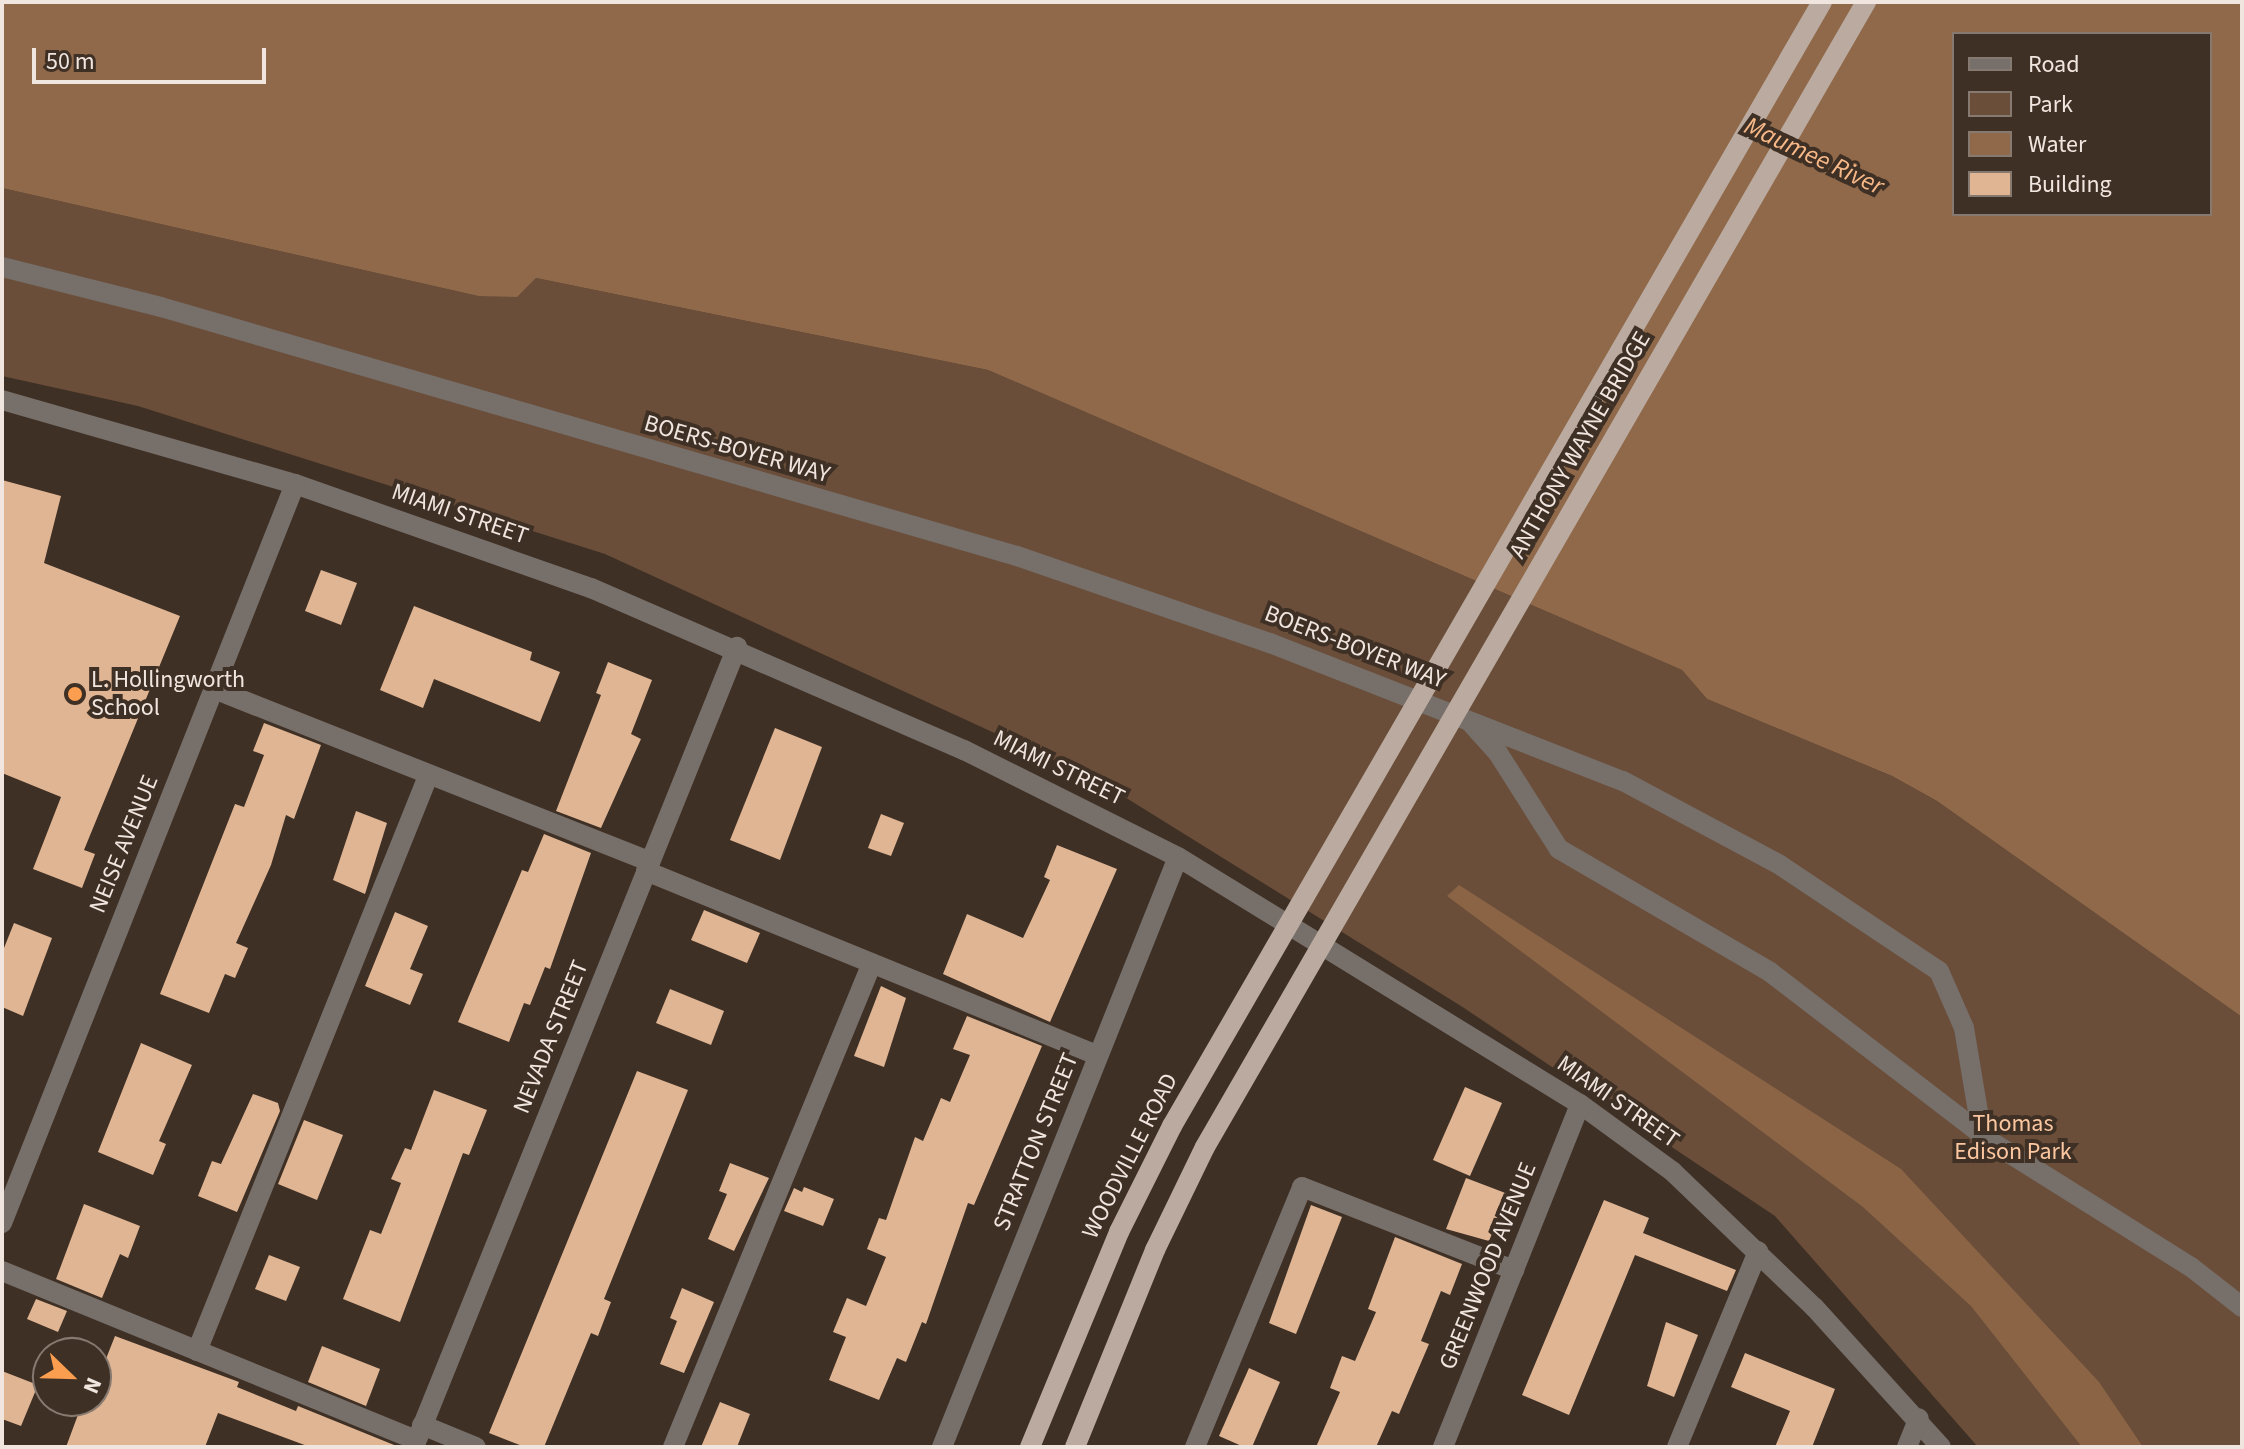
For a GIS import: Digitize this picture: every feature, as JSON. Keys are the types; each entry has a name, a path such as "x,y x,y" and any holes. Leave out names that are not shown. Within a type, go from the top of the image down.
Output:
{"main road":[{"name":"ANTHONY WAYNE BRIDGE","path":"1301,900 1822,2"},
{"name":"ANTHONY WAYNE BRIDGE","path":"1075,1447 1179,1199 1339,915 1866,2"},
{"name":"WOODVILLE ROAD","path":"1030,1447 1144,1178 1301,900"}],"street":[{"name":"BOERS-BOYER WAY","path":"2,267 221,324 1017,556 1448,710 1623,781 1780,865 1911,948 1939,971 1955,1001 1978,1112 1990,1141"},
{"name":"MIAMI STREET","path":"2,400 295,484 591,588 737,647 964,750 1178,857 1580,1104 1672,1171 1758,1251 1919,1418 1941,1447"},
{"name":"NEISE AVENUE","path":"2,1223 295,484"},
{"name":"NEVADA STREET","path":"417,1437 737,647"},
{"path":"214,689 1098,1055"},
{"name":"BOERS-BOYER WAY","path":"1448,710 1476,726 1498,753 1559,849 1770,972 1990,1141 2191,1267 2242,1307"},
{"path":"197,1351 428,776"},
{"name":"STRATTON STREET","path":"942,1447 1178,857"},
{"path":"673,1447 872,963"},
{"name":"GREENWOOD AVENUE","path":"1443,1447 1580,1104"},
{"path":"1195,1447 1302,1187 1514,1270"},
{"path":"1677,1447 1758,1251"},
{"path":"2,1271 417,1437 476,1447"},
{"path":"1907,1447 1919,1418"}],"green space":[{"name":"Thomas Edison Park","path":"2,188 478,296 517,296 536,278 988,370 1682,670 1707,699 1892,776 1937,801 2242,1017 2242,1447 1978,1447 1775,1216 1461,1006 1099,781 605,554 138,406 2,376"}],"shaded area":[{"path":"1459,885 1901,1169 2099,1382 2143,1447 2082,1447 1971,1306 1863,1207 1447,896"}],"water":[{"name":"Maumee River","path":"2,2 2242,2 2242,1017 1937,801 1892,776 1707,699 1682,670 988,370 536,278 517,297 478,296 2,188"}],"building":[{"name":"L. Hollingworth School","path":"2,480 61,496 44,563 180,616 84,850 95,854 82,888 33,869 61,797 2,773"},
{"path":"321,570 357,583 341,625 305,611"},
{"path":"414,606 532,652 530,660 560,672 540,722 434,679 423,708 380,690"},
{"path":"608,662 652,680 631,734 641,739 601,828 556,811 601,695 596,693"},
{"path":"264,723 321,745 294,819 286,815 271,865 236,943 248,948 235,978 225,974 209,1013 160,994 235,804 244,807 264,755 253,751"},
{"path":"775,728 822,747 780,860 730,840"},
{"path":"356,811 387,823 365,894 333,880"},
{"path":"881,814 904,823 891,856 868,848"},
{"path":"544,834 591,853 550,969 545,967 530,1005 524,1003 509,1042 458,1022 522,870 528,872"},
{"path":"1057,845 1117,869 1050,1022 943,974 967,914 1023,938 1050,880 1044,877"},
{"path":"704,910 760,933 747,963 691,940"},
{"path":"395,912 428,926 410,969 423,974 410,1005 365,986"},
{"path":"14,923 52,938 23,1016 2,1007 2,953"},
{"path":"881,986 906,998 884,1067 854,1056"},
{"path":"670,989 724,1011 711,1045 656,1023"},
{"path":"967,1016 1042,1046 974,1205 968,1203 926,1324 922,1322 906,1362 897,1358 879,1400 829,1380 846,1337 833,1332 847,1298 866,1306 886,1257 867,1249 879,1218 886,1220 915,1137 923,1141 941,1098 950,1102 970,1055 953,1049"},
{"path":"141,1043 192,1065 159,1141 166,1144 153,1175 98,1152"},
{"path":"637,1071 688,1090 604,1299 611,1302 598,1336 591,1333 544,1447 525,1447 489,1433"},
{"path":"1465,1087 1502,1103 1470,1176 1433,1160"},
{"path":"434,1090 487,1110 469,1155 463,1153 400,1322 343,1299 370,1230 381,1234 401,1183 391,1179 405,1148 411,1150"},
{"path":"253,1094 278,1103 280,1111 237,1212 198,1196 212,1161 221,1164"},
{"path":"304,1120 343,1135 317,1200 278,1184"},
{"path":"730,1163 769,1178 734,1251 708,1239 727,1194 719,1191"},
{"path":"1466,1178 1508,1194 1489,1241 1446,1229"},
{"path":"804,1187 834,1199 823,1226 784,1211 794,1188 802,1192"},
{"path":"1604,1200 1649,1218 1643,1233 1736,1270 1727,1291 1635,1255 1569,1415 1522,1395"},
{"path":"84,1204 140,1226 128,1258 120,1254 102,1298 56,1279"},
{"path":"1311,1205 1342,1217 1296,1334 1269,1323"},
{"path":"1395,1237 1462,1264 1450,1295 1441,1291 1421,1341 1429,1344 1399,1414 1392,1411 1376,1447 1316,1447 1340,1392 1330,1388 1342,1356 1355,1361 1376,1312 1368,1309"},
{"path":"269,1255 300,1267 286,1301 255,1289"},
{"path":"682,1288 714,1302 684,1373 660,1364 677,1321 670,1318"},
{"path":"36,1299 67,1311 58,1332 27,1319"},
{"path":"1666,1322 1698,1335 1674,1397 1647,1386"},
{"path":"115,1336 239,1382 237,1387 296,1411 298,1406 399,1447 310,1447 218,1413 205,1447 66,1447 77,1417 112,1417 112,1344"},
{"path":"322,1346 380,1369 366,1406 308,1382"},
{"path":"1745,1353 1835,1389 1812,1447 1775,1447 1790,1411 1731,1387"},
{"path":"1249,1368 1280,1382 1252,1447 1244,1447 1219,1436"},
{"path":"2,1371 32,1383 32,1399 21,1426 2,1419"},
{"path":"720,1402 750,1414 737,1447 701,1447"}],"place":[{"name":"L. Hollingworth School","path":"75,694"}]}
